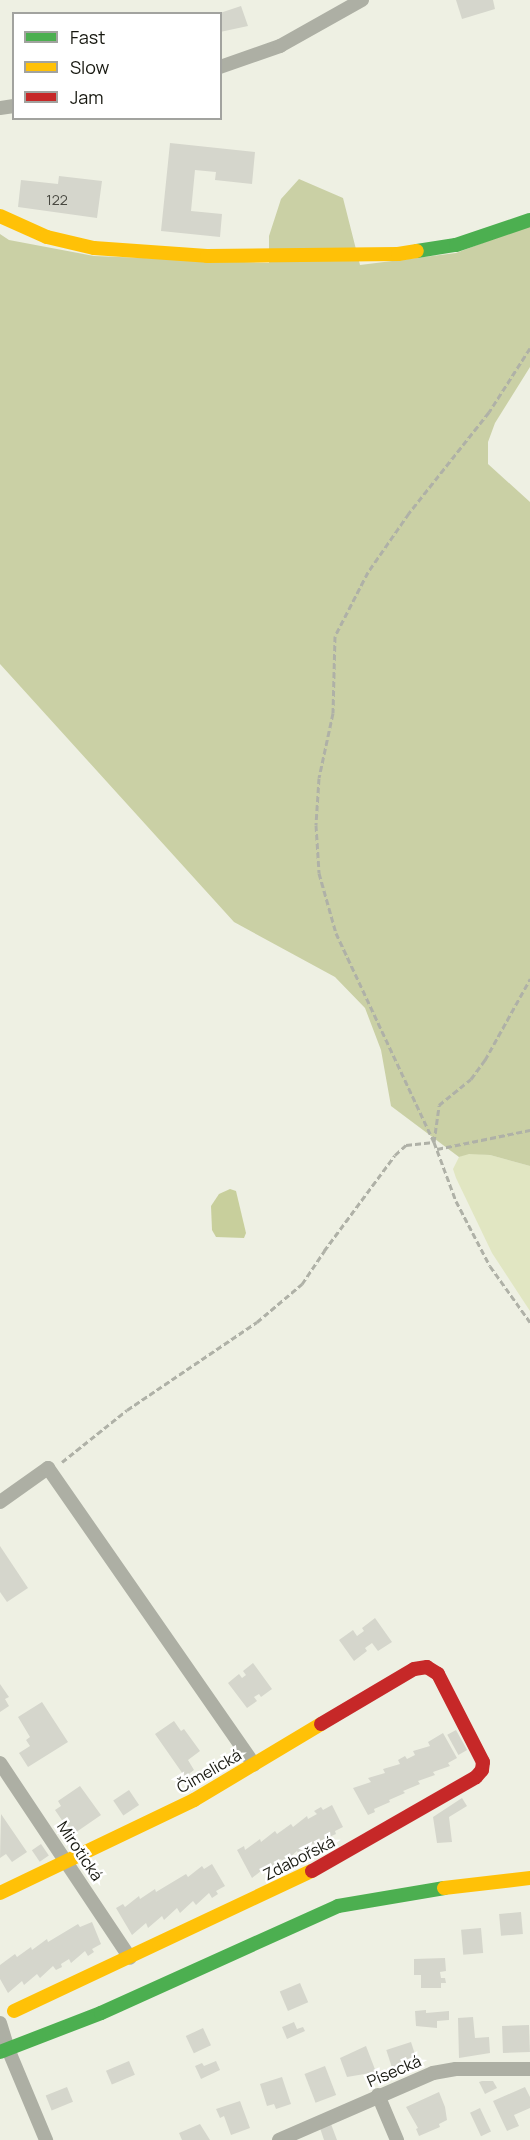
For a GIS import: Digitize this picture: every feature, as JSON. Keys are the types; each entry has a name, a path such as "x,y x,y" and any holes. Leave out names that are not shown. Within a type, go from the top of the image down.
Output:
{"street":[{"path":"222,66 280,46 362,0"},
{"path":"0,216 47,237 94,248 231,256 398,254 456,245 530,219"},
{"path":"0,1502 48,1468 254,1764"},
{"name":"Čimelická","path":"0,1893 195,1800 414,1668 427,1667"},
{"name":"Zdabořská","path":"14,2011 130,1959 321,1867 476,1777 482,1770 483,1762 438,1674 427,1667"},
{"name":"Mirotická","path":"0,1763 67,1860 130,1959"},
{"path":"4,2050 101,2013 338,1906 428,1890 530,1878"},
{"path":"0,2023 4,2050 46,2140"},
{"name":"Písecká","path":"279,2140 433,2073 456,2069 530,2069"},
{"path":"378,2096 397,2140"}],"path":[{"path":"530,348 489,412 429,488 368,572 335,636 333,713 319,778 316,825 319,873 336,933 434,1142 456,1201 490,1266 530,1322"},
{"path":"434,1142 439,1105 471,1079 485,1060 530,979"},
{"path":"437,1149 530,1130"},
{"path":"48,1468 60,1464 127,1410 285,1301 302,1284 395,1155 406,1145 421,1141 434,1142"}],"shaded area":[{"path":"299,179 343,198 360,265 456,253 530,225 530,367 495,423 488,442 488,464 530,502 530,1166 490,1155 469,1154 459,1157 391,1106 381,1050 365,1008 335,977 234,922 0,664 0,234 9,240 94,256 269,263 269,236 281,199"},
{"path":"469,1153 490,1155 530,1166 530,1311 492,1253 456,1178 453,1169 459,1157"},
{"path":"230,1189 236,1191 246,1233 244,1238 216,1237 212,1230 211,1206 219,1194"}],"building":[{"path":"456,0 493,0 495,9 462,19"},
{"path":"241,6 248,26 222,32 222,12"},
{"path":"170,143 255,152 252,184 215,180 216,172 195,170 191,211 222,214 220,237 161,231"},
{"path":"59,176 102,181 97,218 18,207 21,180 58,184"},
{"path":"0,1546 28,1588 7,1602 0,1592"},
{"path":"375,1618 392,1642 378,1651 372,1643 365,1648 367,1651 354,1661 339,1640 353,1630 357,1636 364,1631 362,1628"},
{"path":"253,1663 272,1689 261,1697 259,1694 254,1697 257,1701 247,1708 228,1683 239,1674 242,1678 246,1675 243,1671"},
{"path":"0,1684 9,1697 5,1699 9,1706 0,1712"},
{"path":"42,1702 68,1742 28,1767 19,1753 30,1746 26,1740 30,1737 18,1717"},
{"path":"174,1721 181,1731 184,1729 200,1751 188,1760 194,1770 185,1777 155,1734"},
{"path":"456,1730 467,1750 458,1755 447,1735"},
{"path":"443,1733 457,1758 448,1763 450,1766 433,1772 435,1775 418,1781 420,1784 403,1791 405,1793 389,1800 390,1802 374,1809 375,1812 368,1815 353,1788 371,1782 368,1778 385,1773 383,1769 400,1764 398,1760 405,1756 407,1759 415,1755 413,1751 430,1746 428,1742"},
{"path":"80,1786 101,1815 72,1835 55,1810 61,1806 58,1801"},
{"path":"129,1790 139,1805 123,1816 113,1801"},
{"path":"462,1798 467,1806 449,1817 452,1842 437,1843 433,1817"},
{"path":"332,1805 343,1827 335,1831 336,1834 320,1841 322,1844 315,1848 313,1844 304,1848 306,1851 299,1855 297,1851 283,1863 281,1859 268,1870 266,1867 252,1878 237,1850 244,1846 245,1850 260,1839 261,1842 275,1831 277,1834 291,1824 293,1827 307,1816 308,1819 317,1814 314,1811 321,1807 323,1810"},
{"path":"1,1814 27,1852 12,1862 6,1854 0,1858"},
{"path":"41,1844 49,1856 40,1862 32,1850"},
{"path":"212,1864 225,1886 216,1891 218,1894 212,1898 209,1893 196,1905 193,1901 180,1913 177,1908 164,1920 162,1916 148,1928 146,1923 132,1935 116,1908 123,1904 125,1907 139,1896 140,1899 186,1874 188,1877 202,1866 204,1869"},
{"path":"521,1912 523,1934 501,1936 499,1914"},
{"path":"92,1922 101,1944 92,1949 94,1952 88,1956 85,1951 71,1963 69,1959 56,1970 53,1966 40,1978 37,1974 24,1985 22,1981 8,1993 0,1979 0,1965 15,1954 17,1957 31,1947 32,1950 47,1939 48,1942 78,1924 80,1927"},
{"path":"481,1928 483,1953 463,1955 461,1930"},
{"path":"445,1958 446,1971 440,1972 441,1978 445,1978 446,1983 441,1983 441,1988 421,1988 421,1975 414,1975 414,1959"},
{"path":"300,1983 308,2002 288,2011 280,1992"},
{"path":"426,2010 426,2013 449,2011 449,2020 437,2021 437,2028 416,2026 415,2011"},
{"path":"473,2017 475,2038 489,2037 490,2053 459,2058 458,2018"},
{"path":"294,2022 297,2029 303,2027 305,2031 287,2039 282,2027"},
{"path":"529,2025 530,2052 503,2053 502,2026"},
{"path":"203,2028 211,2045 194,2053 186,2036"},
{"path":"411,2042 417,2061 392,2069 386,2050"},
{"path":"366,2046 376,2072 347,2077 340,2058"},
{"path":"129,2061 135,2075 112,2085 106,2071"},
{"path":"216,2061 220,2070 201,2079 195,2066 202,2063 204,2066"},
{"path":"325,2066 336,2095 316,2103 304,2074"},
{"path":"282,2077 291,2104 276,2109 274,2104 267,2106 260,2084"},
{"path":"493,2081 497,2088 485,2094 479,2082"},
{"path":"67,2087 73,2102 52,2110 46,2096"},
{"path":"525,2087 530,2097 530,2108 514,2115 519,2126 507,2131 493,2101"},
{"path":"439,2092 447,2120 439,2124 440,2127 419,2136 416,2129 418,2128 406,2107"},
{"path":"240,2101 250,2128 231,2135 224,2116 220,2118 216,2109"},
{"path":"480,2108 491,2132 481,2136 470,2113"},
{"path":"200,2124 210,2140 182,2140 179,2133"},
{"path":"331,2124 337,2140 324,2140 320,2128"}],"traffic: fast":[{"path":"417,251 456,245 530,220"},
{"path":"0,2052 101,2013 338,1906 444,1888"}],"traffic: slow":[{"path":"0,216 47,237 94,248 207,256 398,254 417,251"},
{"path":"0,1893 194,1800 321,1724"},
{"path":"14,2011 312,1871"},
{"path":"444,1888 530,1878"}],"traffic: jam":[{"path":"312,1871 476,1777 482,1770 483,1762 438,1674 427,1667 414,1669 321,1724"}]}
